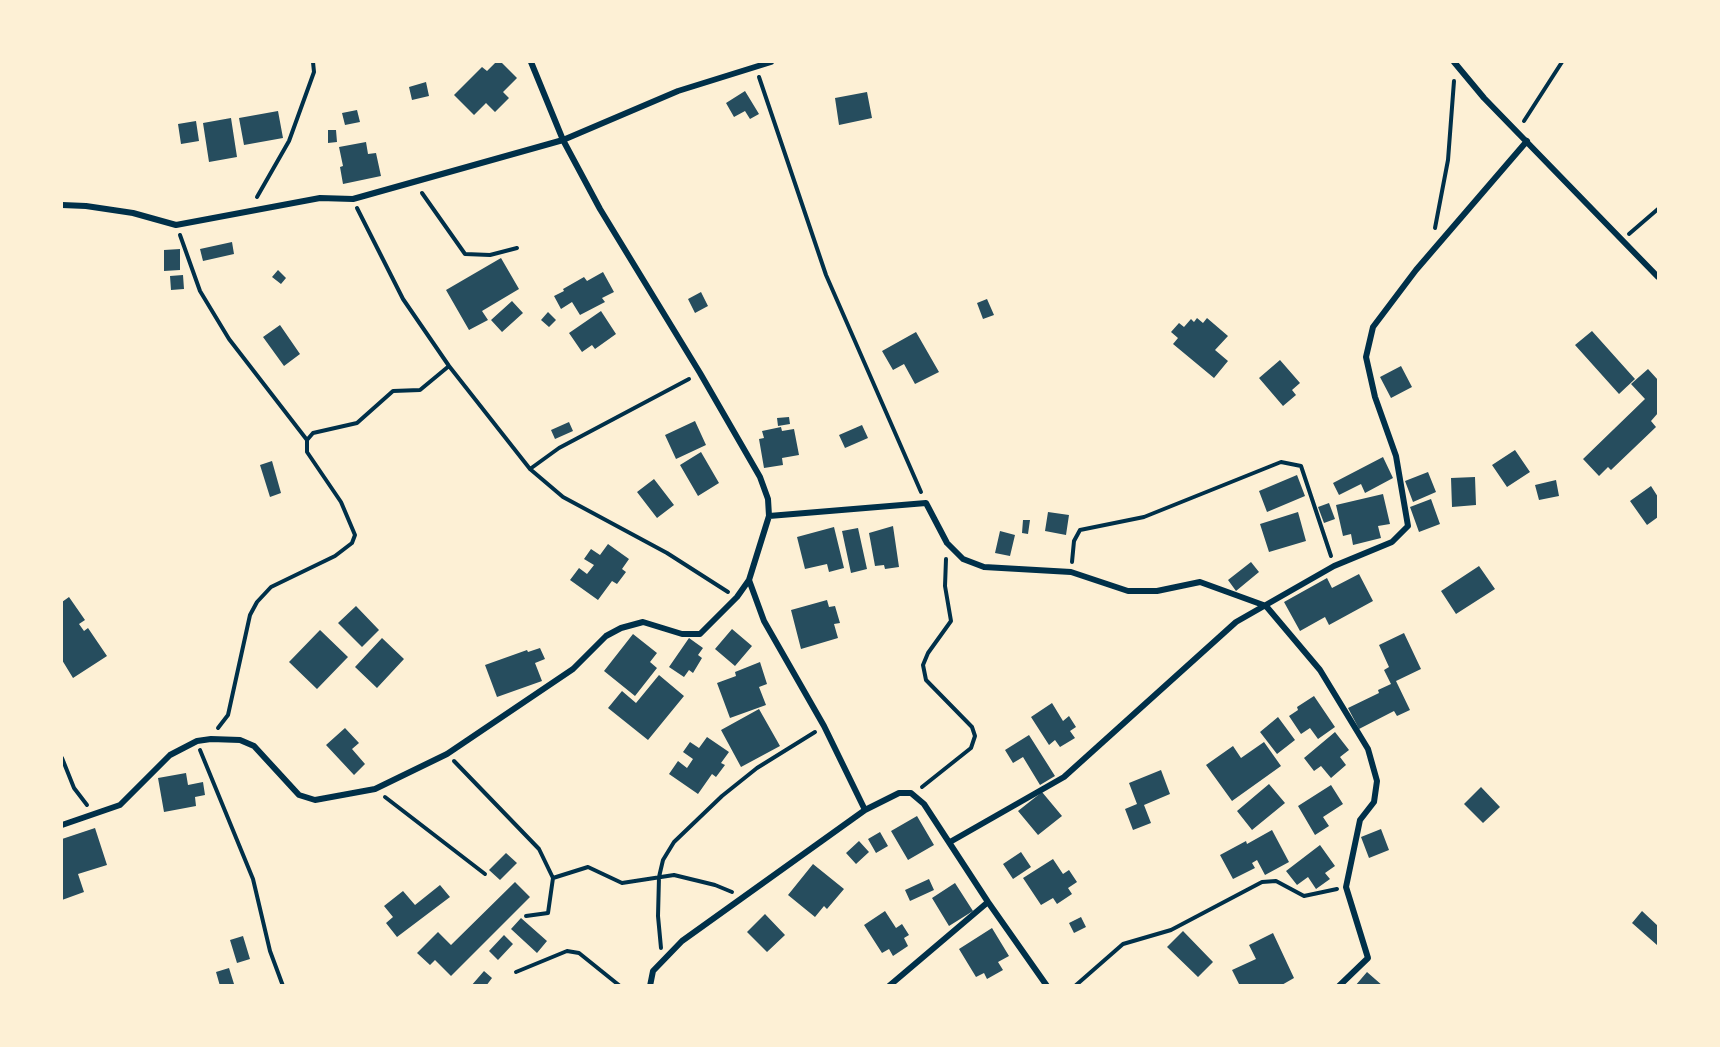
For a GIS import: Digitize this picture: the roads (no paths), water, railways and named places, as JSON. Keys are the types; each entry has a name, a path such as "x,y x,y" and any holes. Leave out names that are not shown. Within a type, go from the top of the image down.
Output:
{"street":[{"path":"62,825 120,805 170,755 197,741 211,739 240,740 254,746 299,795 315,800 375,789 447,754 573,669 606,636 621,628 643,622 682,634 700,634 737,597 748,580 769,516 768,500 760,477 600,209 563,140 531,62"},
{"path":"62,205 134,213 176,225 320,198 353,200 563,140 678,91 754,64 771,62"},
{"path":"1455,62 1484,98 1659,277"},
{"path":"950,842 1064,777 1236,622 1334,566 1392,542 1408,526 1396,456 1375,397 1366,357 1373,327 1416,270 1527,141"},
{"path":"769,516 926,503 947,543 963,559 984,567 1071,572 1128,591 1157,591 1200,582 1266,606 1320,670 1368,749 1377,781 1374,802 1360,820 1346,887 1368,958 1339,986"},
{"path":"748,580 764,621 824,726 865,810"},
{"path":"650,986 653,971 682,941 865,810 899,794 911,793 924,804 988,902 1047,986"},
{"path":"889,986 988,902"}]}
